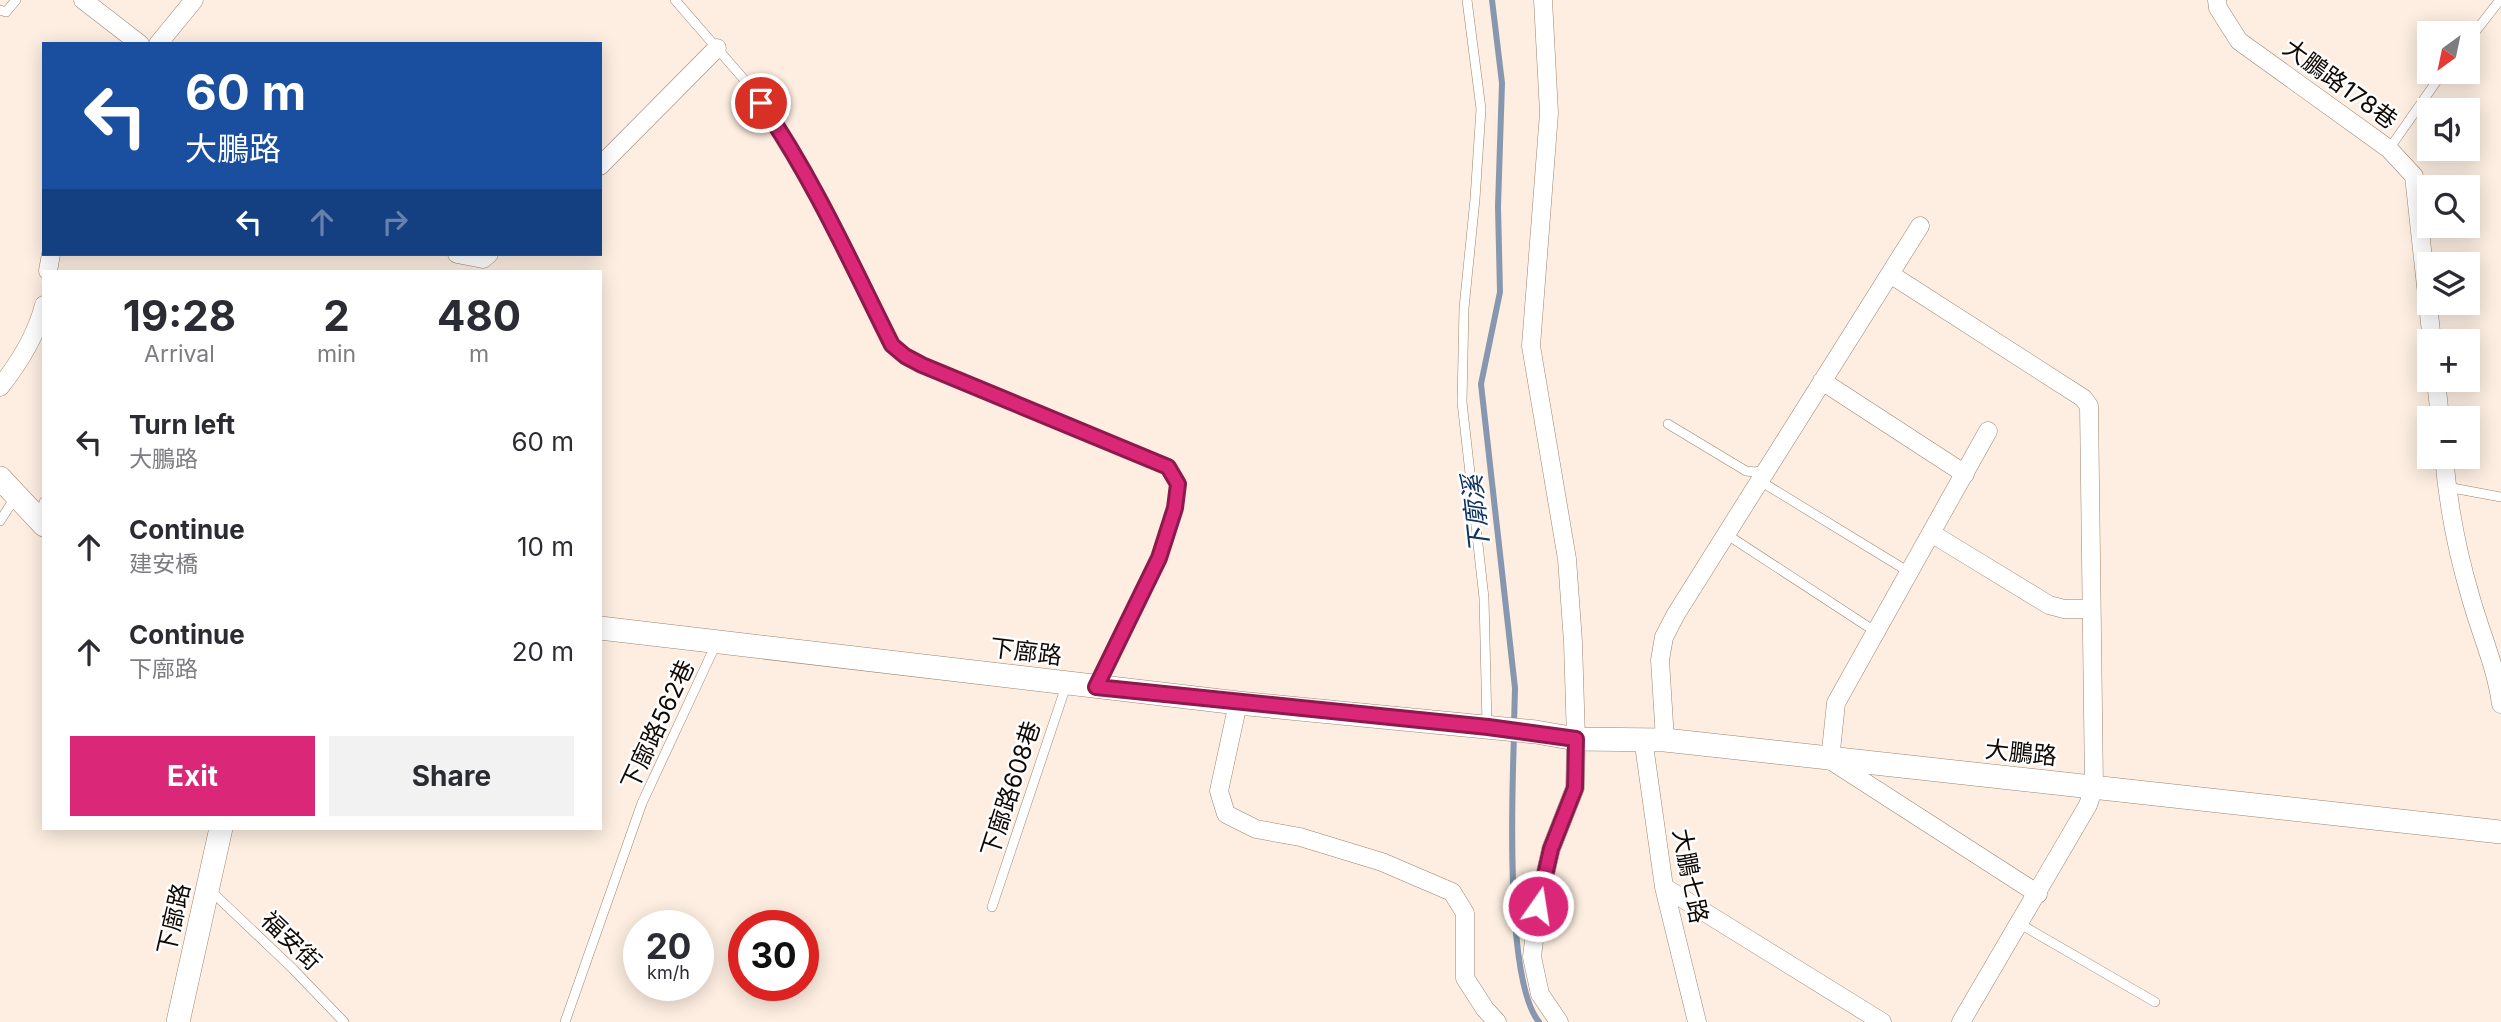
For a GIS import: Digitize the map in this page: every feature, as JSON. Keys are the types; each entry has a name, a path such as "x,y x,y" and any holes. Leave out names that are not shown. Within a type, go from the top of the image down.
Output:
{"street":[{"path":"83,0 137,42"},
{"path":"160,42 194,0"},
{"path":"1543,0 1549,113 1531,346 1567,559 1576,739 1575,788 1551,849 1538,906 1532,957 1540,994 1559,1022"},
{"name":"大鵬路178巷","path":"2217,0 2218,8 2239,41 2389,149 2414,176 2431,329"},
{"path":"602,164 717,48"},
{"name":"大鵬七路","path":"1697,1022 1664,887 1654,739 1664,637 1920,226"},
{"path":"467,256 483,259 487,256"},
{"path":"1890,274 2083,398 2089,406 2094,787 2088,805 2038,894 1961,1022"},
{"path":"0,387 17,366 31,341 42,311"},
{"path":"1822,382 1965,474"},
{"path":"1988,431 1836,703 1830,760 2038,894"},
{"path":"2445,469 2469,594 2498,680 2501,704"},
{"path":"0,478 42,516"},
{"path":"1931,533 2049,605 2064,609 2090,609"},
{"name":"下廍路","path":"602,628 1238,703 1536,732"},
{"path":"1238,703 1219,791 1226,814 1256,829 1300,837 1382,862 1452,891 1465,913 1465,978 1497,1022"},
{"name":"大鵬路","path":"1536,732 1576,739 1654,739 2501,832"},
{"name":"下廍路","path":"178,1022 220,830"},
{"path":"1664,887 1882,1022"}],"lane":[{"path":"0,10 6,12 16,0"},
{"path":"675,0 748,84 786,140 892,345 922,365 1168,467 1178,484 1175,508 1159,558 1096,687"},
{"path":"1467,0 1481,109 1464,308 1462,402 1484,598 1488,727"},
{"path":"2480,26 2500,0"},
{"path":"2389,149 2435,84"},
{"path":"1668,424 1746,471 1763,475 1909,572"},
{"path":"2447,488 2501,497"},
{"path":"0,521 16,495"},
{"path":"1726,534 1876,632"},
{"name":"下廍路562巷","path":"565,1022 642,803 717,642"},
{"name":"下廍路608巷","path":"992,907 1067,683"},
{"name":"福安街","path":"209,888 344,1022"},
{"path":"2020,924 2155,1002"}],"waterway":[{"name":"下廓溪","path":"1492,0 1502,83 1498,206 1500,292 1481,384 1515,688 1514,725"},
{"name":"下廓溪","path":"1514,736 1512,841 1516,929 1520,968 1528,1000 1539,1022"}],"route":[{"path":"761,103 786,140 817,196 892,345 922,365 1168,467 1178,484 1175,508 1159,558 1096,687 1536,732 1576,739 1575,788 1551,849 1538,906"}]}
